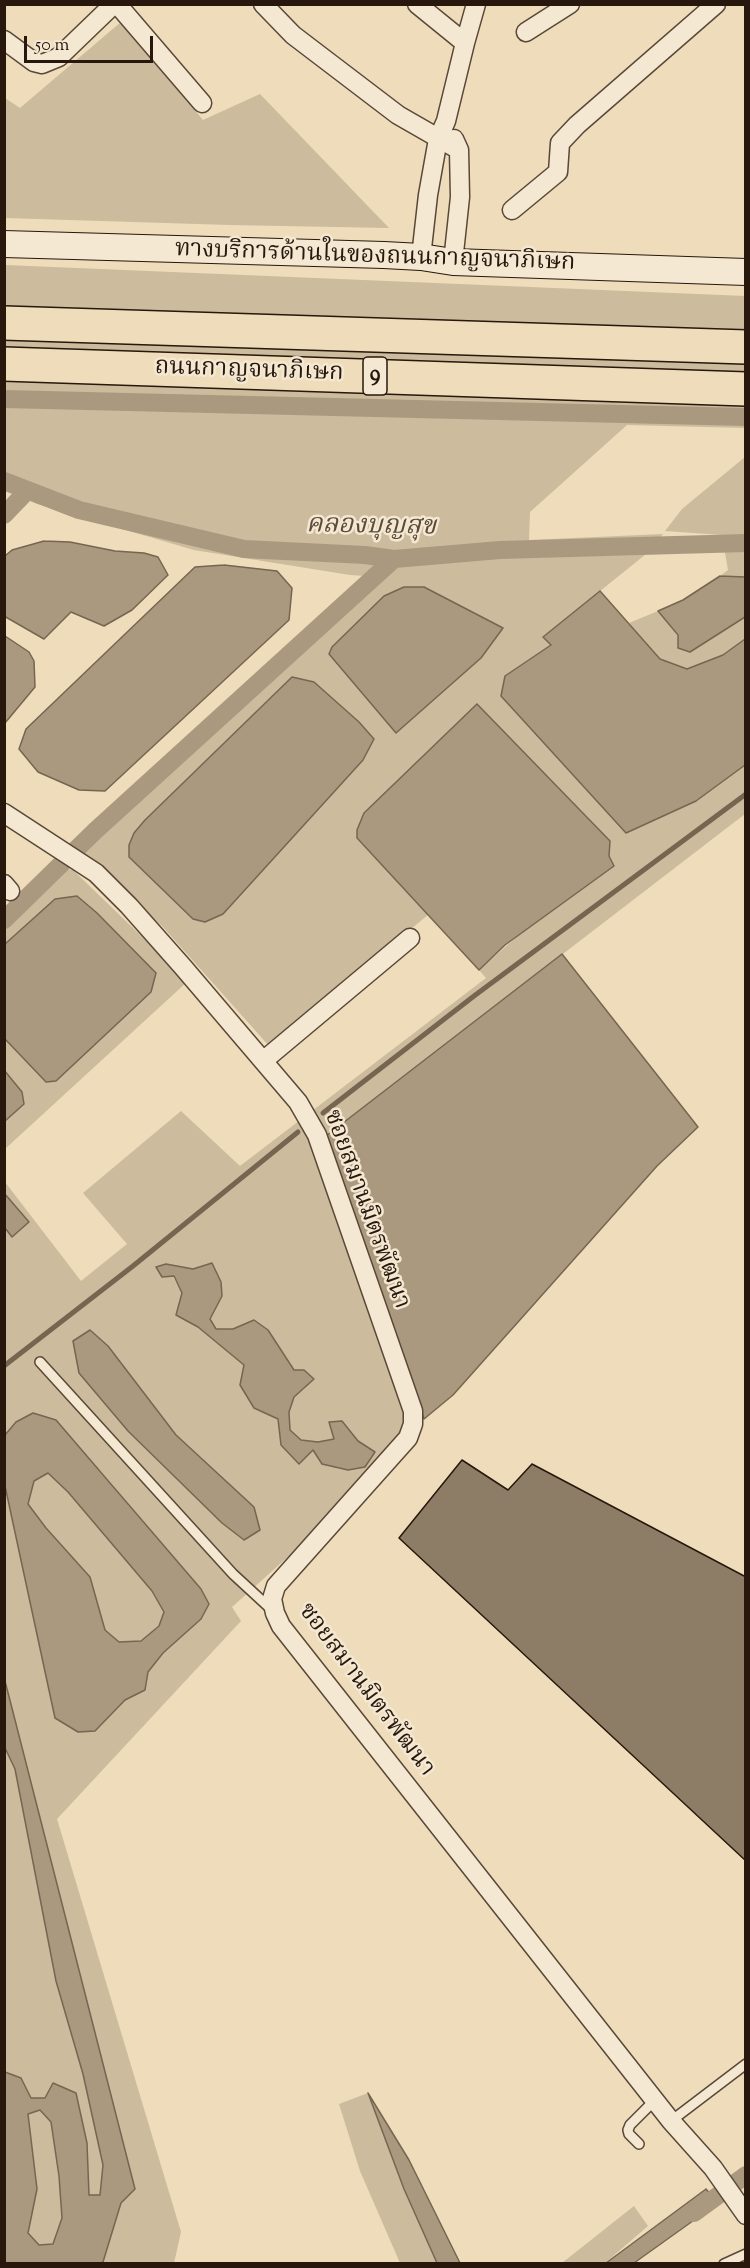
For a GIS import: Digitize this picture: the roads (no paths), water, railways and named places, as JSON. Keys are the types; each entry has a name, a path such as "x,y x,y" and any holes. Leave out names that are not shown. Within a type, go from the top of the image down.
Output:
{"highway":[{"name":"ถนนกาญจนาภิเษก","path":"4,323 746,347"},
{"name":"ถนนกาญจนาภิเษก","path":"4,364 746,389"}],"main road":[{"name":"ทางบริการด้านในของถนนกาญจนาภิเษก","path":"4,244 421,257 453,262 746,273"}],"street":[{"path":"4,40 34,62 42,64 60,57 115,4 202,103"},
{"path":"263,4 293,35 398,115 459,150"},
{"path":"417,4 465,43"},
{"path":"421,257 428,195 438,139 446,121 476,4"},
{"path":"526,32 570,4"},
{"path":"512,210 558,172 560,143 577,124 716,4"},
{"path":"446,121 459,150 460,197 453,262"},
{"name":"ซอยสมานมิตรพัฒนา","path":"4,813 96,873 176,958 298,1102 317,1135 412,1411 413,1424 408,1438 276,1586 272,1599 275,1613 288,1636 671,2121 713,2168 743,2210"},
{"path":"263,1061 410,938"}],"lane":[{"path":"40,1362 234,1574 275,1613"},
{"path":"671,2121 746,2064"},
{"path":"639,2144 628,2130 630,2125 655,2100"},
{"path":"724,2264 746,2254"}],"waterway":[{"path":"4,399 746,417"},
{"name":"คลองบุญสุข","path":"4,481 79,510 244,549 365,555 394,559 500,550 746,543"},
{"path":"4,515 28,490"},
{"path":"4,920 95,831 394,559"},
{"path":"323,1113 474,996 746,794"},
{"path":"4,1366 133,1266 298,1132"},
{"path":"694,2213 746,2175"}]}
